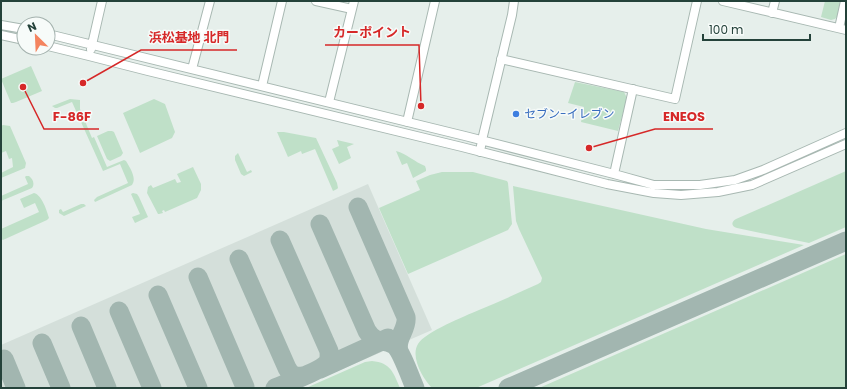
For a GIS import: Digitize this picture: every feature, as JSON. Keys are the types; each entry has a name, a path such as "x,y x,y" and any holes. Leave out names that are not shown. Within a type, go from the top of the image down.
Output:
{"street":[{"path":"89,56 102,1"},
{"path":"192,69 210,1"},
{"path":"262,86 282,1"},
{"path":"316,1 353,5 329,102"},
{"path":"407,122 435,1"},
{"path":"480,152 514,1"},
{"path":"501,59 675,99 697,1"},
{"path":"723,1 842,29 845,1"},
{"path":"772,13 775,1"},
{"path":"1,25 16,28"},
{"path":"1,35 16,38"},
{"path":"56,36 482,140 654,185 687,186 715,184 735,180 763,170 846,133"},
{"path":"56,48 607,184 654,193 681,195 718,192 752,185 846,144"},
{"path":"614,174 633,89"}],"shaded area":[{"path":"368,184 432,330 299,388 1,388 1,345"}],"green space":[{"path":"825,1 841,1 837,17 835,19 831,20 821,17"},
{"path":"31,66 42,91 11,103 1,79"},
{"path":"575,82 624,92 627,98 618,131 581,122 584,107 568,103"},
{"path":"70,99 80,100 80,109 92,138 94,137 107,167 124,160 126,161 134,179 132,185 95,202 94,200 97,197 128,183 120,164 103,171 72,102 57,108 52,106"},
{"path":"154,99 165,104 175,132 172,138 140,153 123,113"},
{"path":"1,126 10,126 26,163 25,168 1,178 1,173 13,167 12,158 9,159 6,151 1,153"},
{"path":"108,131 114,132 123,153 121,156 110,161 107,159 97,136"},
{"path":"277,132 316,138 338,188 333,191 315,149 302,154 301,151 288,157"},
{"path":"337,140 354,144 347,147 351,158 339,164 332,149 339,146"},
{"path":"396,151 425,166 426,171 413,178 407,163 402,165"},
{"path":"238,153 247,172 251,170 252,172 244,176 241,174 235,160 235,156"},
{"path":"193,167 201,184 201,190 197,198 165,212 164,210 162,211 163,213 158,214 147,193 148,187 151,185 153,188 175,179 177,183 181,182 177,174"},
{"path":"846,171 846,227 809,243 737,228 732,224 736,219"},
{"path":"442,172 473,172 507,181 512,224 508,230 408,274 379,208 420,190 416,181"},
{"path":"29,176 32,180 32,188 1,201 1,196 28,184 25,177"},
{"path":"513,186 706,229 804,245 476,388 432,388 422,374 417,361 416,349 422,339 446,325 541,282 542,278 516,221"},
{"path":"34,193 37,194 42,200 49,218 3,240 1,239 1,229 39,212 35,203 24,208 20,199"},
{"path":"131,194 137,194 139,197 148,217 135,223 132,217 140,214"},
{"path":"81,204 86,206 64,216 59,213 59,210 61,209 63,212"},
{"path":"846,254 846,388 539,388"},
{"path":"372,361 387,366 393,373 400,388 306,388 365,362"}],"taxiway":[{"path":"358,207 406,317 405,326 398,346 399,351"},
{"path":"320,224 367,331 377,340 390,343 397,348 403,358 415,388"},
{"path":"275,388 318,370 329,360 329,351 280,240"},
{"path":"508,388 846,241"},
{"path":"239,259 287,368 293,375 303,376"},
{"path":"198,277 245,387"},
{"path":"158,295 198,388"},
{"path":"119,311 152,388"},
{"path":"81,326 107,388"},
{"path":"320,369 388,338"},
{"path":"42,343 61,388"},
{"path":"4,359 16,388"}],"place":[{"name":"浜松基地 北門","path":"83,83"},
{"name":"F-86F","path":"23,87"},
{"name":"カーポイント","path":"421,106"},
{"name":"セブン-イレブン","path":"516,114"},
{"name":"ENEOS","path":"589,148"}]}
